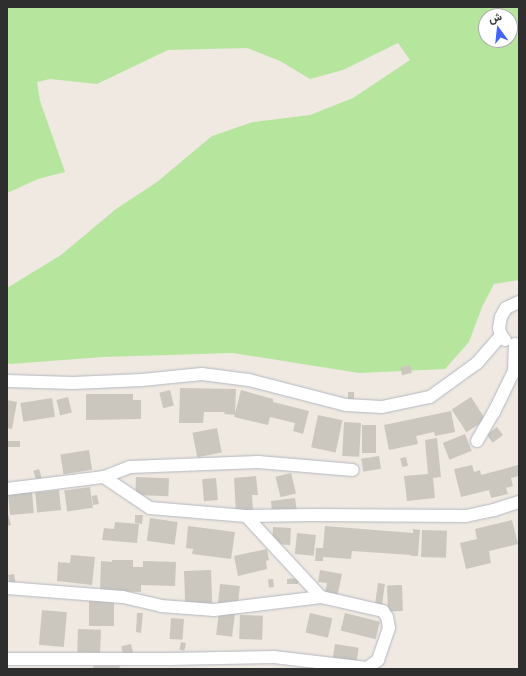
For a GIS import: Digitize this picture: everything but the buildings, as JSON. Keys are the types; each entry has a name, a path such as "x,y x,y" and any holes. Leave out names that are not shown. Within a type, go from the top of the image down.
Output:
{"street":[{"path":"477,441 494,412 514,371 517,344 508,342 501,335 499,328 501,316 506,308 519,302"},
{"path":"7,381 73,383 142,380 202,374 249,380 346,405 382,407 430,397 477,363 501,335"},
{"path":"7,489 104,477 130,467 258,462 353,470"},
{"path":"104,477 150,508 246,516 466,516 494,510 519,502"},
{"path":"246,516 321,598"},
{"path":"7,588 123,597 161,606 214,610 321,598 383,611 387,617 389,628 378,660 367,668 274,657 7,660"}],"green space":[{"path":"7,7 519,7 519,280 494,284 482,307 469,342 445,369 359,373 233,353 102,357 11,364 7,363 7,288 61,255 116,209 157,182 212,136 253,122 310,115 353,98 410,60 398,43 343,70 310,79 280,61 247,48 168,50 97,84 50,79 37,82 40,101 65,172 38,179 7,193"}]}
